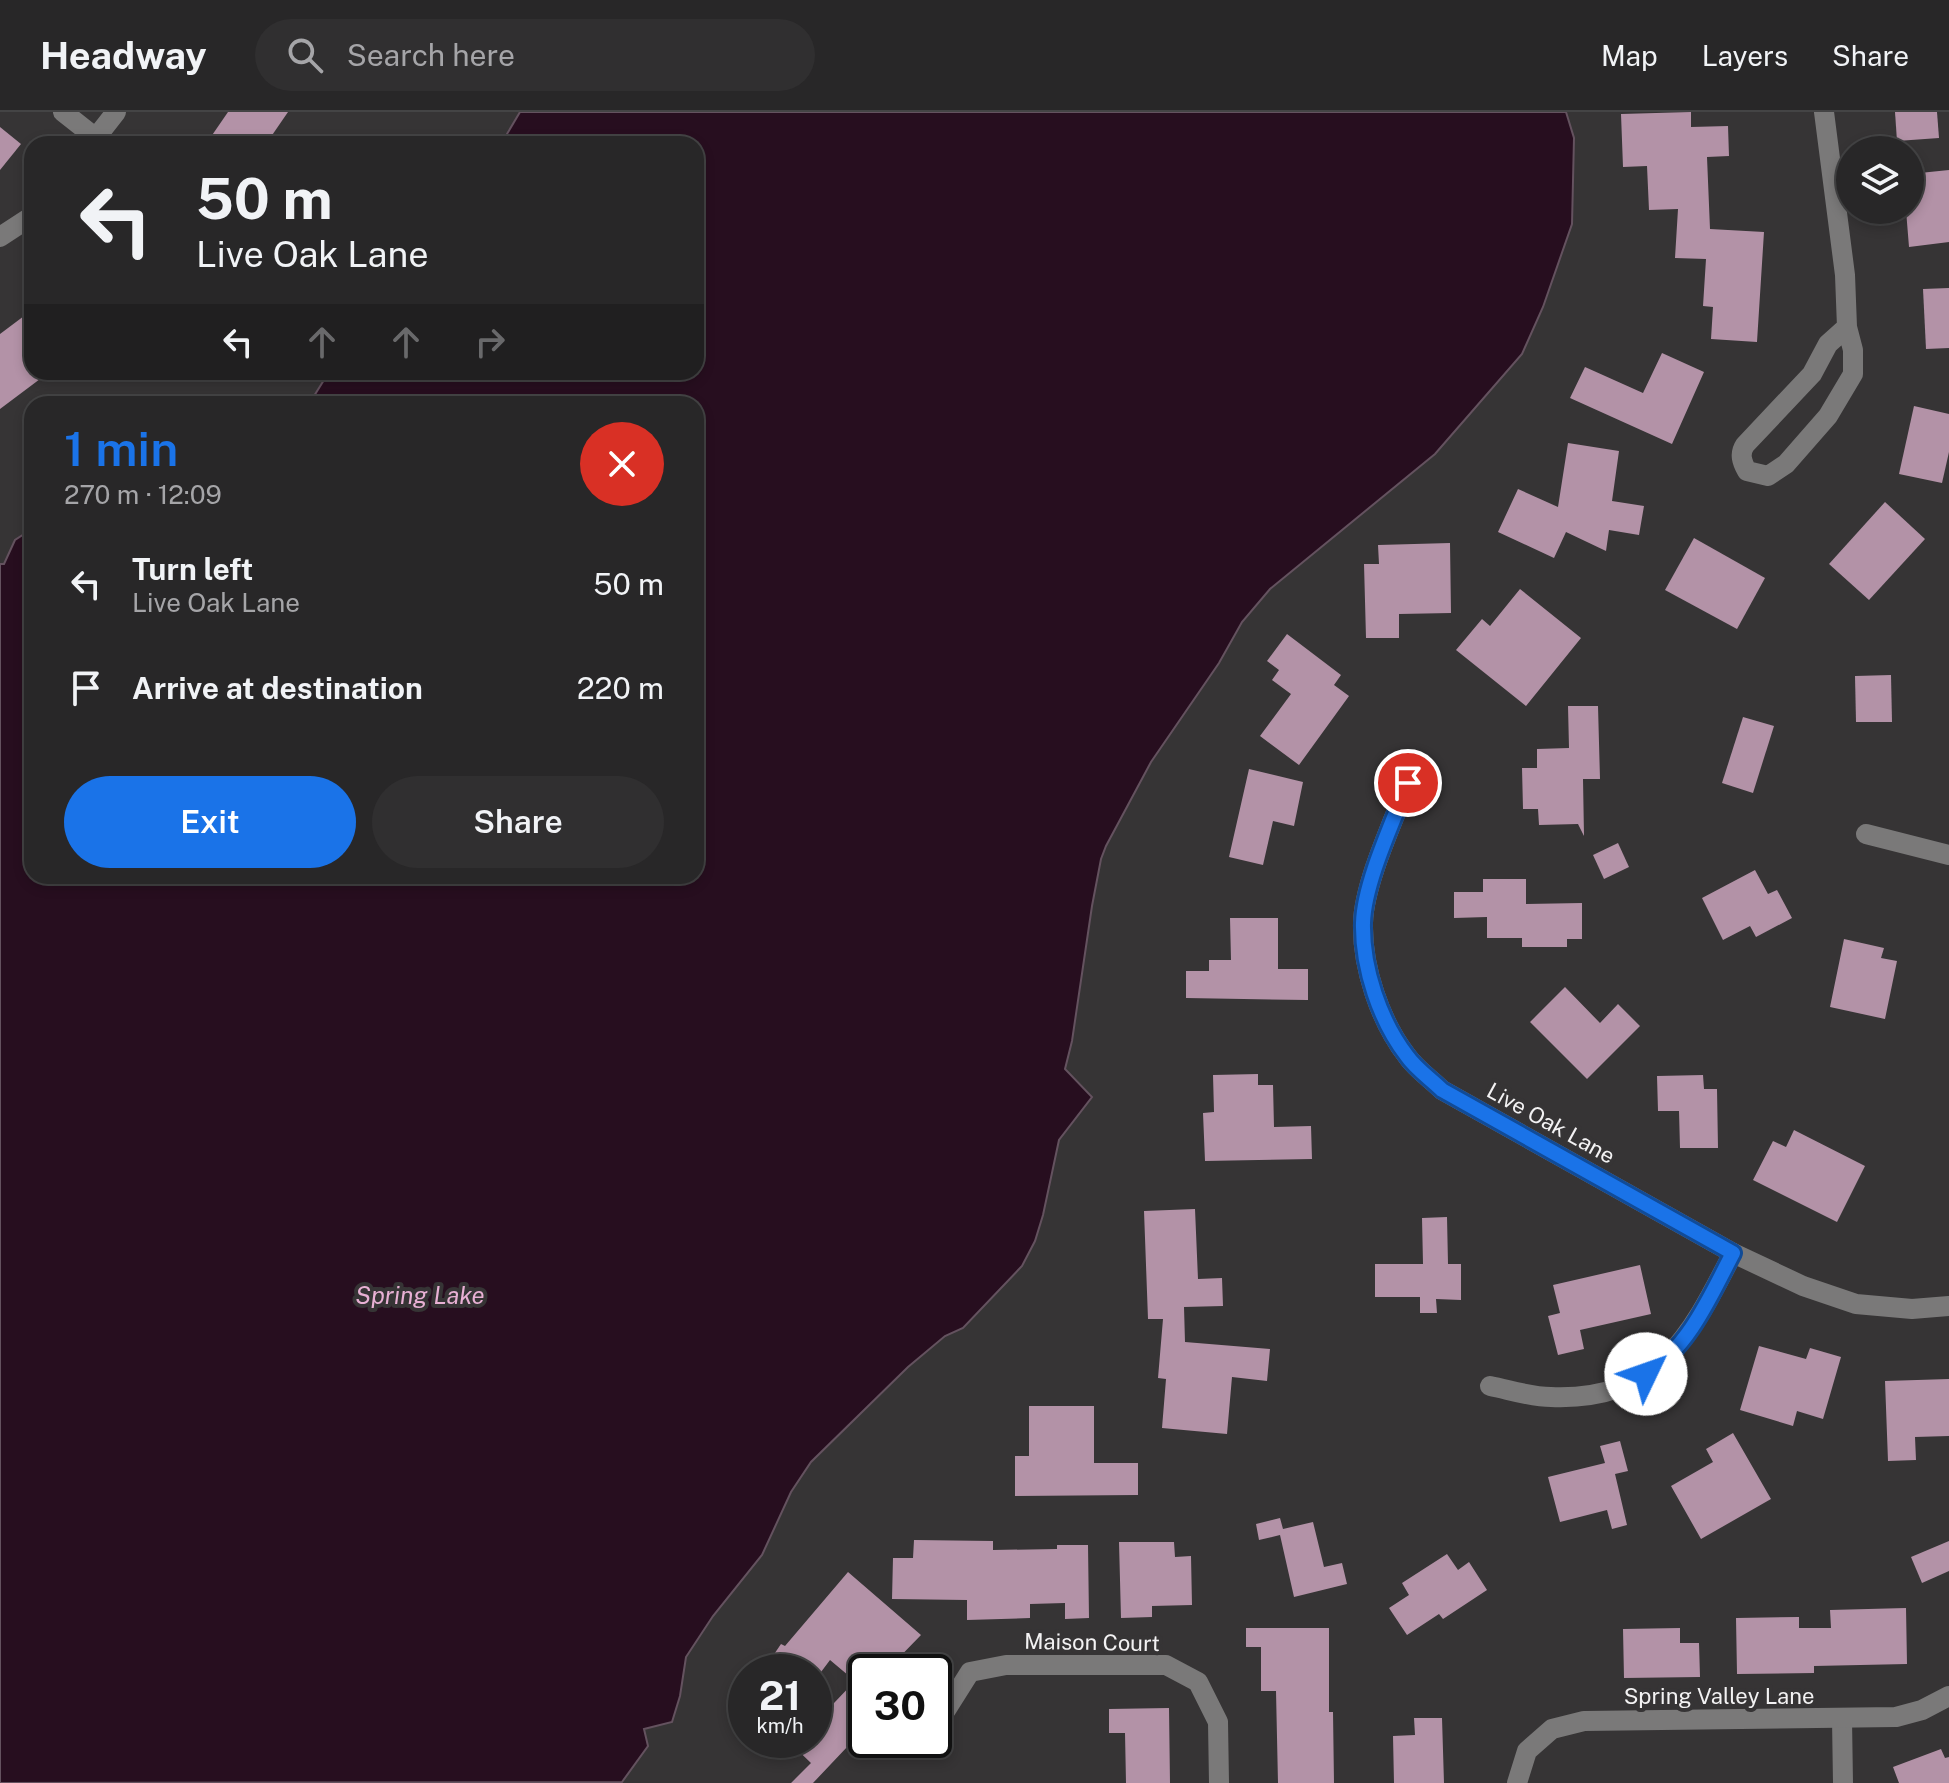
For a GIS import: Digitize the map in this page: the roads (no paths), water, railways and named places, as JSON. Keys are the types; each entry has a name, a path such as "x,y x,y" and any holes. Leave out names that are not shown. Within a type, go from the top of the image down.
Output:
{"street":[{"path":"63,112 88,136"},
{"path":"97,136 116,112"},
{"path":"1824,112 1845,275 1853,374 1828,416 1786,464 1768,476 1747,471 1741,450 1812,374 1828,344 1847,327"},
{"path":"0,237 24,221"},
{"name":"Live Oak Lane","path":"1408,783 1369,888 1363,923 1368,964 1382,1015 1408,1058 1442,1090 1733,1253 1803,1286 1856,1304 1912,1309 1949,1306"},
{"path":"1866,834 1949,855"},
{"path":"1490,1386 1547,1397 1592,1397 1628,1386 1664,1363 1701,1315 1733,1253"},
{"name":"Maison Court","path":"952,1700 970,1672 1006,1665 1166,1665 1198,1682 1218,1722 1219,1783"},
{"name":"Spring Valley Lane","path":"1517,1783 1527,1751 1552,1729 1584,1721 1896,1717 1922,1710 1949,1696"},
{"path":"1842,1719 1843,1783"}],"water":[{"name":"Spring Lake","path":"520,112 1566,112 1574,138 1572,224 1543,307 1522,354 1435,454 1270,589 1242,622 1219,663 1151,762 1101,859 1065,1069 1092,1097 1059,1140 1035,1241 1022,1266 963,1328 945,1336 908,1367 811,1462 791,1492 762,1555 713,1616 686,1657 672,1722 644,1729 648,1746 622,1782 0,1783 0,564 4,564 15,540 24,534 24,884 704,884 704,396 314,396 324,380 704,380 704,136 506,136"}]}
